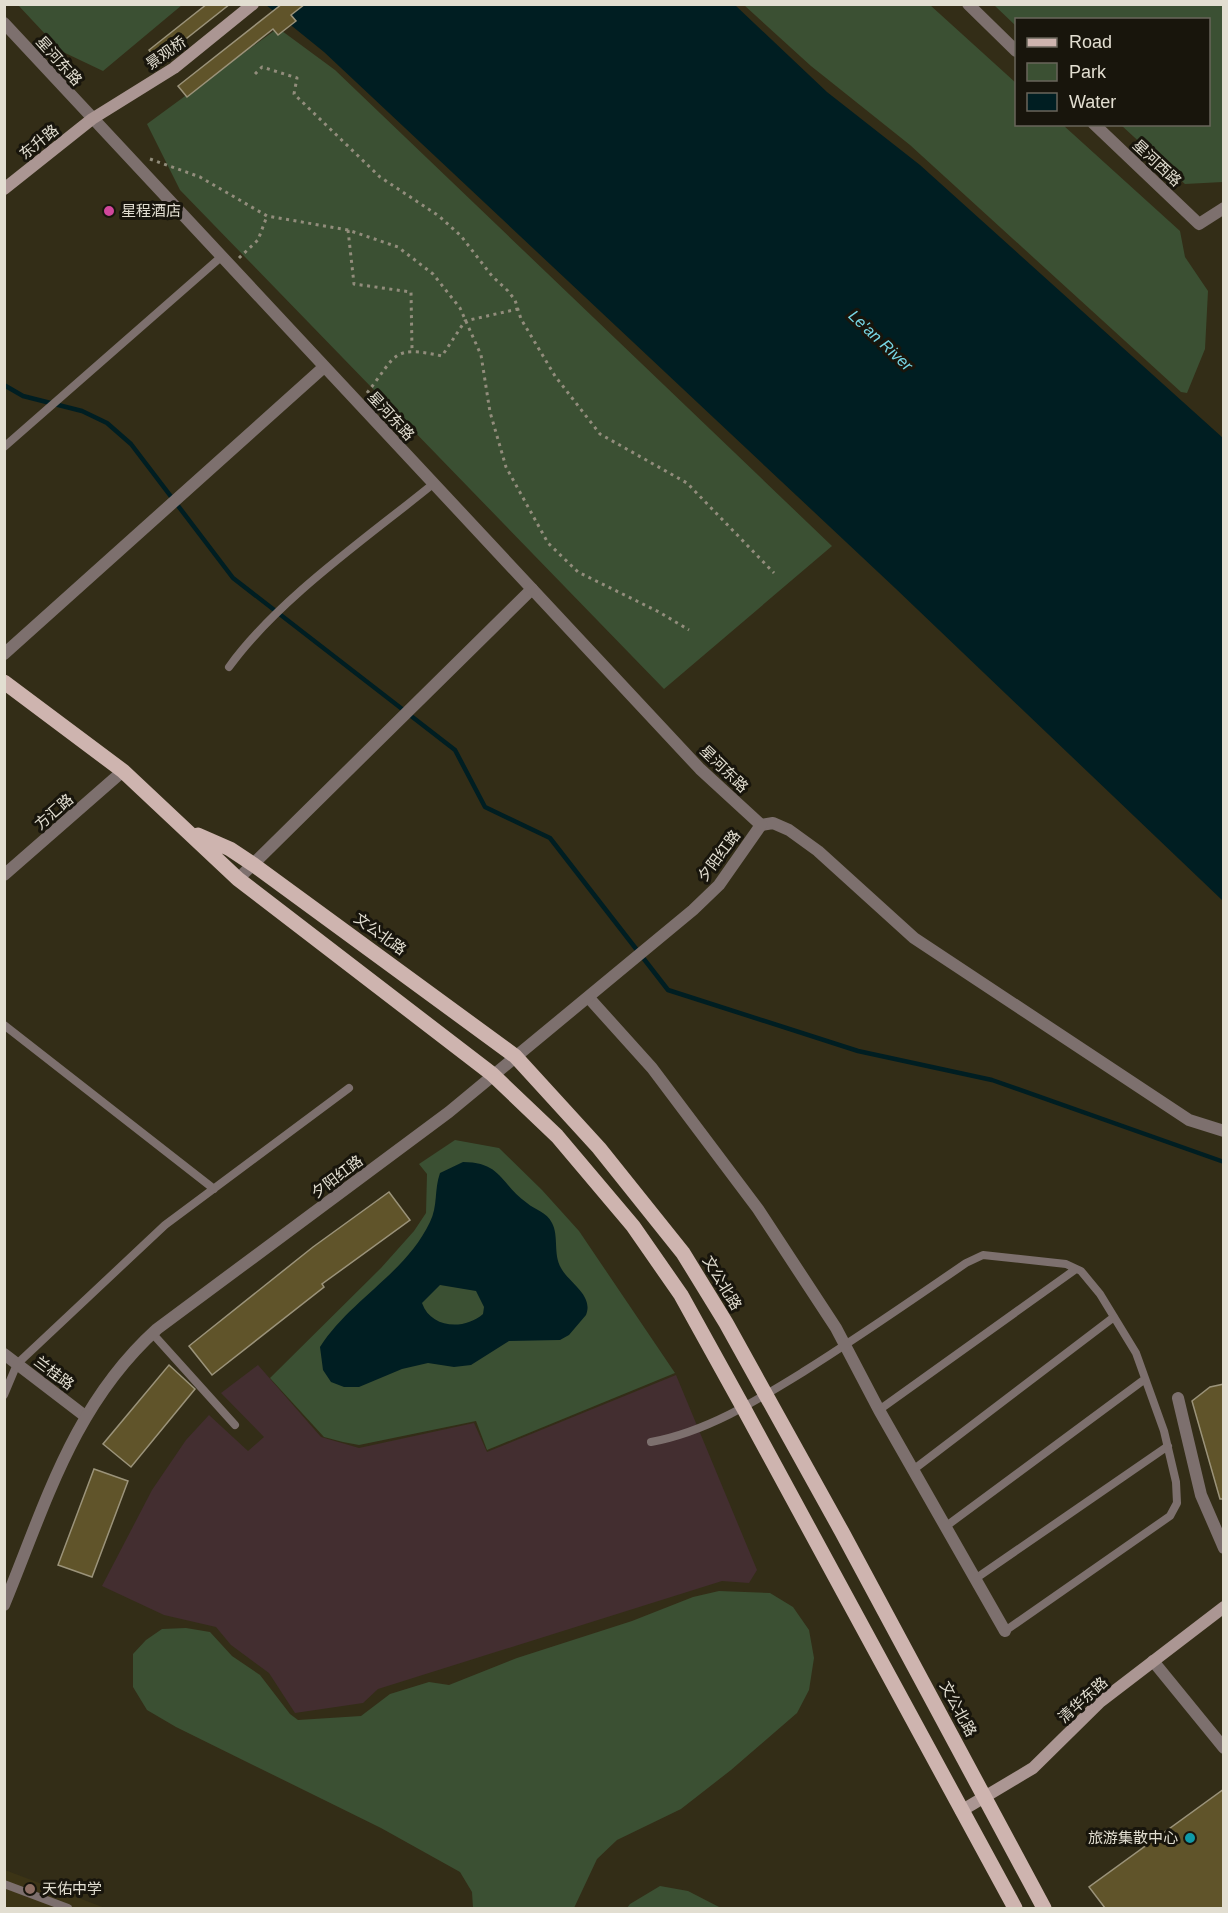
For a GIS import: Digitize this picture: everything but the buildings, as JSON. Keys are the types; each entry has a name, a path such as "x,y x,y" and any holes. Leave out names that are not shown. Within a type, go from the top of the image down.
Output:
{"main road":[{"name":"景观桥","path":"92,119 174,68 253,4"},
{"name":"东升路","path":"4,189 92,119"},
{"name":"文公北路","path":"4,682 123,771 238,879 492,1074 557,1136 633,1226 681,1295 1015,1908"},
{"name":"文公北路","path":"189,831 230,849 254,865 515,1056 599,1148 683,1253 766,1395 1044,1908"},
{"name":"清华东路","path":"961,1811 1033,1768 1100,1702 1224,1607"}],"street":[{"path":"968,4 1015,49"},
{"name":"星河东路","path":"4,23 700,769 761,825"},
{"name":"星河西路","path":"1096,126 1199,224 1224,207"},
{"path":"4,654 324,367"},
{"path":"238,879 532,589"},
{"name":"方汇路","path":"4,875 123,771"},
{"path":"761,825 773,823 789,830 818,852 914,938 1189,1120 1224,1131"},
{"name":"夕阳红路","path":"4,1605 60,1467 85,1416 132,1351 152,1333 449,1112 492,1074 589,998 719,885 761,825"},
{"path":"589,998 652,1068 758,1209 845,1346 1005,1631"},
{"name":"兰桂路","path":"4,1354 85,1416"},
{"path":"1178,1398 1201,1495 1224,1548"},
{"path":"1153,1661 1224,1748"}],"lane":[{"path":"4,447 226,262"},
{"path":"229,667 244,646 286,606 434,484"},
{"path":"4,1025 214,1189"},
{"path":"4,1395 17,1364 165,1225 349,1088"},
{"path":"651,1442 682,1436 766,1395 845,1346 966,1263 983,1255 1066,1264 1076,1269 1100,1294 1136,1353 1168,1446 1176,1482 1177,1503 1170,1516 1005,1631"},
{"path":"879,1410 1076,1269"},
{"path":"913,1470 1114,1317"},
{"path":"152,1333 235,1425"},
{"path":"945,1527 1145,1379"},
{"path":"975,1579 1168,1446"},
{"path":"4,1884 68,1908"},
{"path":"39,1908 41,1898"}],"path":[{"path":"255,74 262,67 297,78 294,94 380,177 440,216 461,236 492,276 508,291 555,376 600,434 687,483 774,573"},
{"path":"120,149 200,177 267,216 348,230 398,247 433,274 460,308 481,355 490,412 506,466 548,543 578,572 659,612 689,630"},
{"path":"226,262 258,240 267,216"},
{"path":"348,230 354,284 411,292 412,349"},
{"path":"358,403 399,352 412,349 442,356 465,321 518,309"}],"shaded area":[{"path":"258,1365 321,1437 359,1448 474,1423 487,1452 676,1375 757,1570 749,1583 722,1581 378,1689 363,1703 295,1713 269,1673 231,1645 216,1627 164,1615 102,1586 152,1490 186,1440 209,1415 248,1451 264,1437 221,1393"},
{"name":"天佑中学","path":"5,1870 105,1908 5,1908"}],"green space":[{"path":"18,5 182,5 103,71 61,51"},
{"path":"744,5 930,5 1015,82 1015,126 1064,126 1180,231 1185,257 1208,291 1205,349 1187,393 1181,392 910,145 811,66"},
{"path":"994,5 1223,5 1223,182 1185,184 1122,126 1210,126 1210,18 1015,18 1015,25"},
{"path":"278,28 335,70 832,546 664,689 180,190 147,124"},
{"path":"455,1140 499,1148 542,1190 579,1231 675,1373 487,1450 476,1421 359,1445 324,1437 270,1378 381,1268 414,1231 426,1213 427,1174 419,1164"},
{"path":"719,1591 770,1593 793,1607 809,1630 814,1658 809,1690 797,1713 731,1770 681,1809 617,1840 597,1859 574,1908 473,1908 472,1892 460,1872 381,1828 176,1727 147,1710 133,1687 133,1654 146,1640 162,1629 186,1628 210,1632 232,1656 260,1675 290,1714 298,1720 361,1716 390,1694 429,1682 449,1685 517,1658 632,1621 693,1597"},
{"path":"660,1886 688,1891 721,1908 627,1908"}],"water":[{"name":"Le'an River","path":"266,5 735,5 827,92 920,165 1223,438 1223,901 895,588 324,52"},
{"path":"463,1162 486,1166 494,1170 518,1196 547,1216 554,1228 557,1257 561,1268 587,1301 586,1315 569,1335 560,1340 509,1341 471,1365 454,1367 428,1363 402,1369 359,1387 344,1387 331,1382 323,1370 320,1347 346,1315 393,1272 420,1240 432,1216 440,1173","holes":["440,1285 476,1291 484,1307 483,1314 467,1323 441,1322 426,1312 422,1303"]}],"waterway":[{"path":"4,385 23,396 82,411 107,423 131,444 233,578 455,750 485,807 550,838 668,990 858,1051 992,1080 1224,1162"}],"place":[{"name":"星程酒店","path":"109,211"},
{"name":"旅游集散中心","path":"1190,1838"},
{"name":"天佑中学","path":"30,1889"}]}
